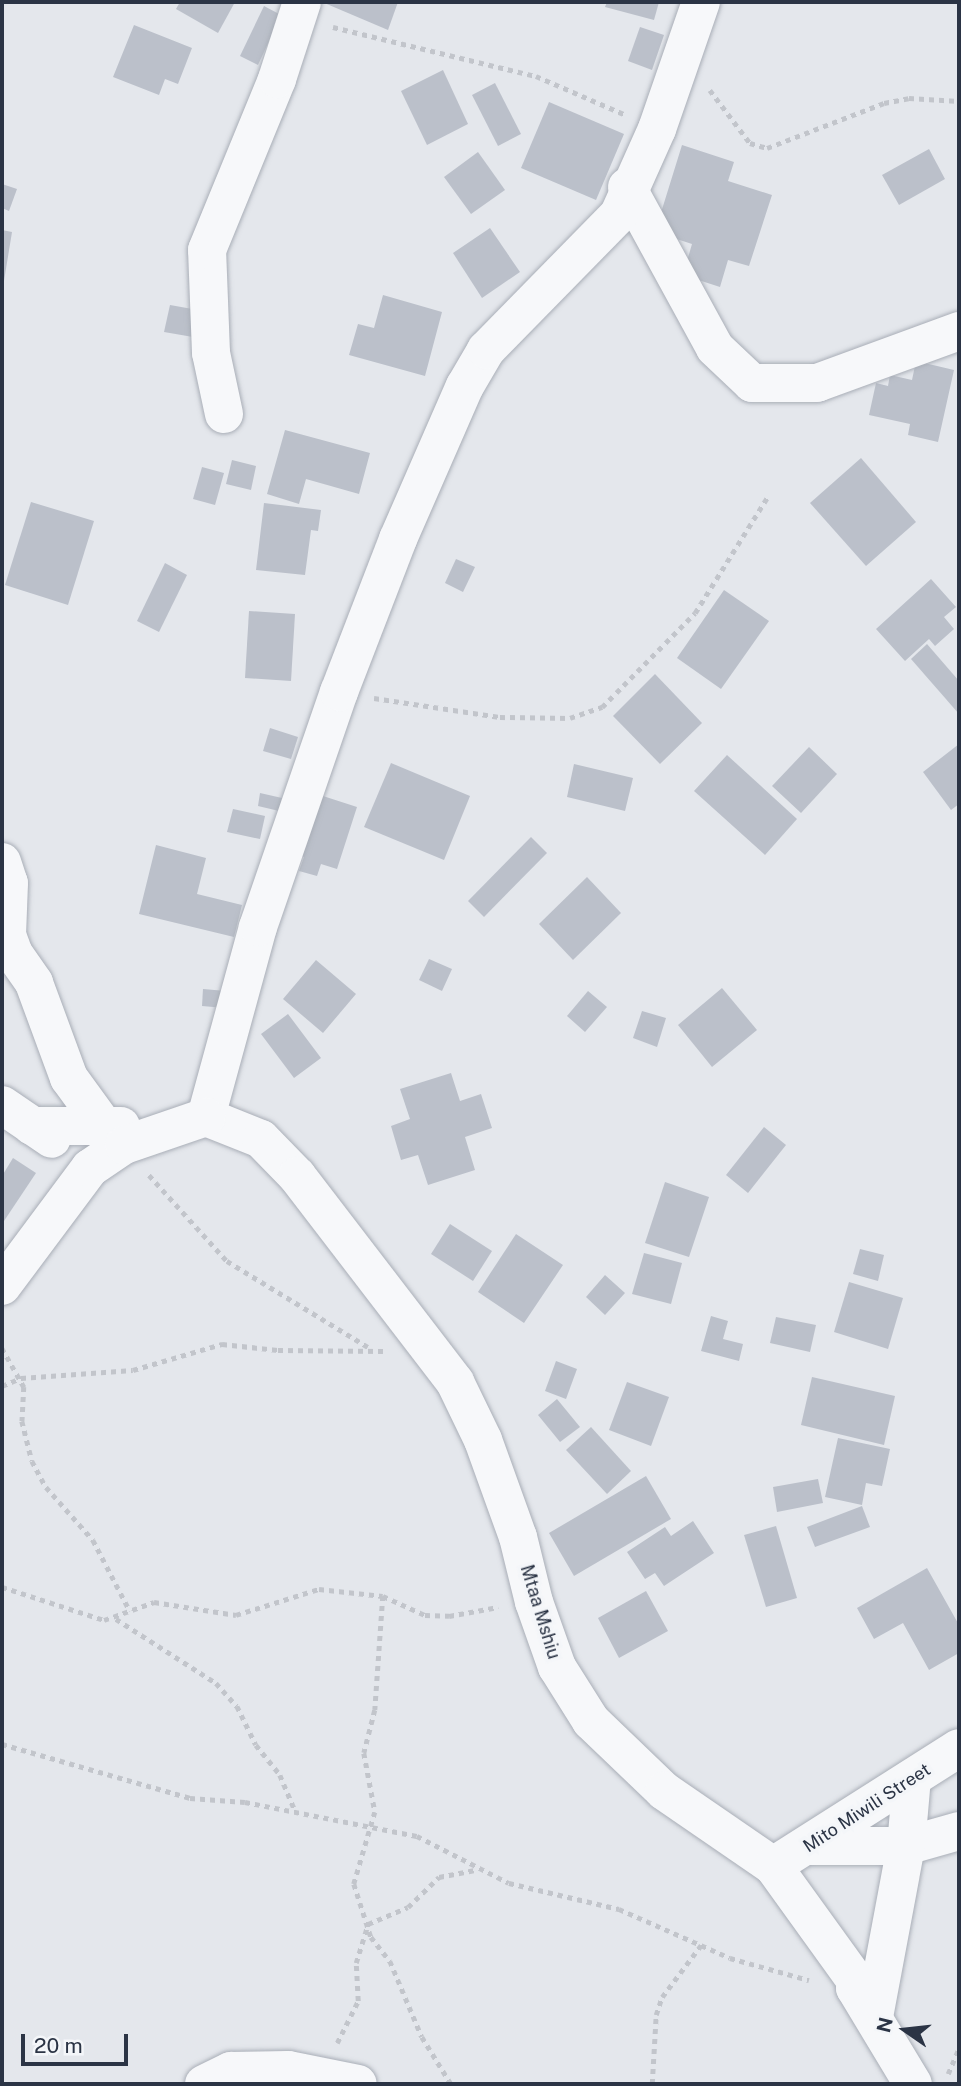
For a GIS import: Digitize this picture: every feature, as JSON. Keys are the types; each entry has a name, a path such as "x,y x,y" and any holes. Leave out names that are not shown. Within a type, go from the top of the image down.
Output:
{"street":[{"path":"17,1116 114,1135 190,1121 339,692 398,539 465,386 486,350 619,214 627,187 657,129 688,49 701,2"},
{"path":"224,414 211,353 207,250 300,10"},
{"path":"627,187 715,348 752,383 817,383 959,331"},
{"path":"2,862 9,883 7,935 14,954 34,983 69,1077 114,1135"},
{"path":"17,1116 90,1168"},
{"name":"Mtaa Mshiu","path":"190,1121 261,1139 298,1176 455,1382 483,1440 518,1537 534,1602 558,1667 591,1721 664,1791 773,1866 815,1918 858,1984 864,2003 928,2083"},
{"path":"2,1286 114,1135"},
{"name":"Mito Miwili Street","path":"773,1866 809,1846 959,1748"},
{"path":"864,2003 906,1846 912,1778"},
{"path":"809,1846 906,1846 959,1831"},
{"path":"204,2084 231,2071 288,2070 358,2084"}],"path":[{"path":"300,10 536,75 657,129"},
{"path":"688,49 721,110 750,143 767,148 884,103 909,98 959,102"},
{"path":"339,692 500,717 570,718 602,707 695,612 768,496"},
{"path":"114,1135 174,1207 227,1261 370,1348 396,1355"},
{"path":"2,1386 21,1378 123,1372 222,1344 290,1350 370,1348"},
{"path":"2,1348 21,1378 24,1437 32,1461 46,1487 93,1540 130,1611"},
{"path":"2,1587 89,1619 115,1618 154,1602 236,1615 319,1589 383,1596 425,1615 449,1616 534,1602"},
{"path":"383,1596 374,1710 363,1769 375,1801 354,1884 371,1937 390,1961 429,2052 451,2084"},
{"path":"115,1618 216,1683 237,1706 256,1745 280,1775 295,1811"},
{"path":"2,1744 190,1798 295,1811 371,1824 416,1836 477,1870 509,1883 619,1909 701,1945 864,2003"},
{"path":"318,2076 358,2001 356,1963 368,1924 408,1907 439,1877 477,1870"},
{"path":"652,2084 656,2015 662,1997 701,1945"},
{"path":"928,2083 959,2048"}],"building":[{"path":"180,2 235,2 218,33 176,9"},
{"path":"322,2 398,2 388,30"},
{"path":"607,2 659,2 654,20 605,7"},
{"path":"264,6 281,15 258,65 240,56"},
{"path":"134,25 192,48 178,84 165,79 159,95 113,77"},
{"path":"640,27 664,35 652,70 628,61"},
{"path":"443,70 468,124 427,145 401,91"},
{"path":"495,83 521,134 498,146 472,95"},
{"path":"549,102 624,134 596,200 521,168"},
{"path":"682,145 734,162 728,181 772,195 749,266 728,260 720,287 683,275 692,244 655,232"},
{"path":"929,149 945,179 899,205 882,175"},
{"path":"478,152 505,190 471,214 444,177"},
{"path":"2,184 17,189 9,211 2,208"},
{"path":"490,228 520,272 482,298 453,253"},
{"path":"2,230 12,232 3,287 2,286"},
{"path":"383,295 442,312 425,376 349,355 358,324 374,328"},
{"path":"170,305 198,310 193,337 164,332"},
{"path":"916,361 954,370 938,442 908,435 910,424 869,415 876,383 888,386 890,375 912,380"},
{"path":"285,430 370,453 359,494 306,479 299,504 267,494"},
{"path":"861,458 916,522 866,566 810,503"},
{"path":"232,460 256,466 251,490 226,484"},
{"path":"202,467 224,473 215,505 193,499"},
{"path":"31,502 94,521 68,605 5,585"},
{"path":"264,503 321,510 318,531 311,530 305,575 256,570"},
{"path":"456,559 475,567 463,592 445,583"},
{"path":"165,563 187,575 159,632 137,621"},
{"path":"931,579 956,607 944,617 954,629 935,646 929,639 905,661 876,629"},
{"path":"724,590 769,621 721,689 677,658"},
{"path":"249,611 295,614 291,681 245,678"},
{"path":"927,644 959,681 959,714 911,659"},
{"path":"655,674 702,723 660,764 613,716"},
{"path":"270,728 298,737 291,759 263,751"},
{"path":"959,744 959,804 951,810 923,772"},
{"path":"809,747 837,774 801,813 772,786"},
{"path":"727,755 797,819 765,855 694,791"},
{"path":"391,763 470,796 444,860 364,827"},
{"path":"574,764 633,778 625,811 567,797"},
{"path":"260,793 282,798 279,811 258,806"},
{"path":"323,796 357,807 337,869 321,864 317,876 299,871 304,857 293,853"},
{"path":"233,809 265,816 260,839 227,832"},
{"path":"531,837 547,853 484,917 468,901"},
{"path":"156,845 206,858 197,894 242,905 234,937 139,914"},
{"path":"587,877 621,913 573,960 539,924"},
{"path":"429,959 452,969 442,991 419,980"},
{"path":"316,960 356,994 323,1033 283,999"},
{"path":"722,988 757,1030 712,1067 678,1025"},
{"path":"203,989 226,991 225,1008 202,1006"},
{"path":"588,991 607,1007 585,1032 567,1016"},
{"path":"642,1011 666,1018 657,1047 633,1038"},
{"path":"288,1014 321,1058 294,1078 261,1034"},
{"path":"451,1073 460,1101 481,1094 492,1128 465,1137 475,1170 428,1185 418,1155 401,1160 391,1126 410,1119 400,1089"},
{"path":"764,1127 786,1145 748,1193 726,1175"},
{"path":"13,1158 36,1173 2,1224 2,1176"},
{"path":"665,1182 709,1197 689,1257 645,1243"},
{"path":"450,1224 492,1251 473,1281 431,1254"},
{"path":"516,1234 563,1265 524,1323 478,1292"},
{"path":"860,1249 884,1255 878,1281 853,1274"},
{"path":"644,1253 682,1263 671,1304 632,1294"},
{"path":"605,1275 625,1293 605,1315 586,1297"},
{"path":"849,1282 903,1298 888,1349 834,1332"},
{"path":"711,1316 728,1321 723,1339 743,1344 739,1361 701,1351"},
{"path":"776,1317 816,1325 810,1352 770,1343"},
{"path":"556,1361 577,1369 566,1399 545,1391"},
{"path":"812,1377 895,1396 884,1445 801,1425"},
{"path":"627,1382 669,1397 651,1446 609,1430"},
{"path":"557,1399 580,1427 560,1442 538,1415"},
{"path":"591,1427 631,1471 607,1494 566,1450"},
{"path":"838,1438 890,1449 882,1486 866,1483 862,1505 825,1497"},
{"path":"646,1476 671,1519 574,1576 549,1533"},
{"path":"818,1479 823,1503 777,1512 773,1487"},
{"path":"862,1506 870,1527 815,1547 807,1527"},
{"path":"693,1521 714,1553 664,1586 655,1573 645,1579 627,1552 665,1527 671,1536"},
{"path":"776,1526 797,1598 766,1607 744,1535"},
{"path":"927,1568 959,1625 959,1653 929,1670 903,1623 874,1639 857,1608"},
{"path":"646,1591 668,1631 619,1658 598,1618"}]}
